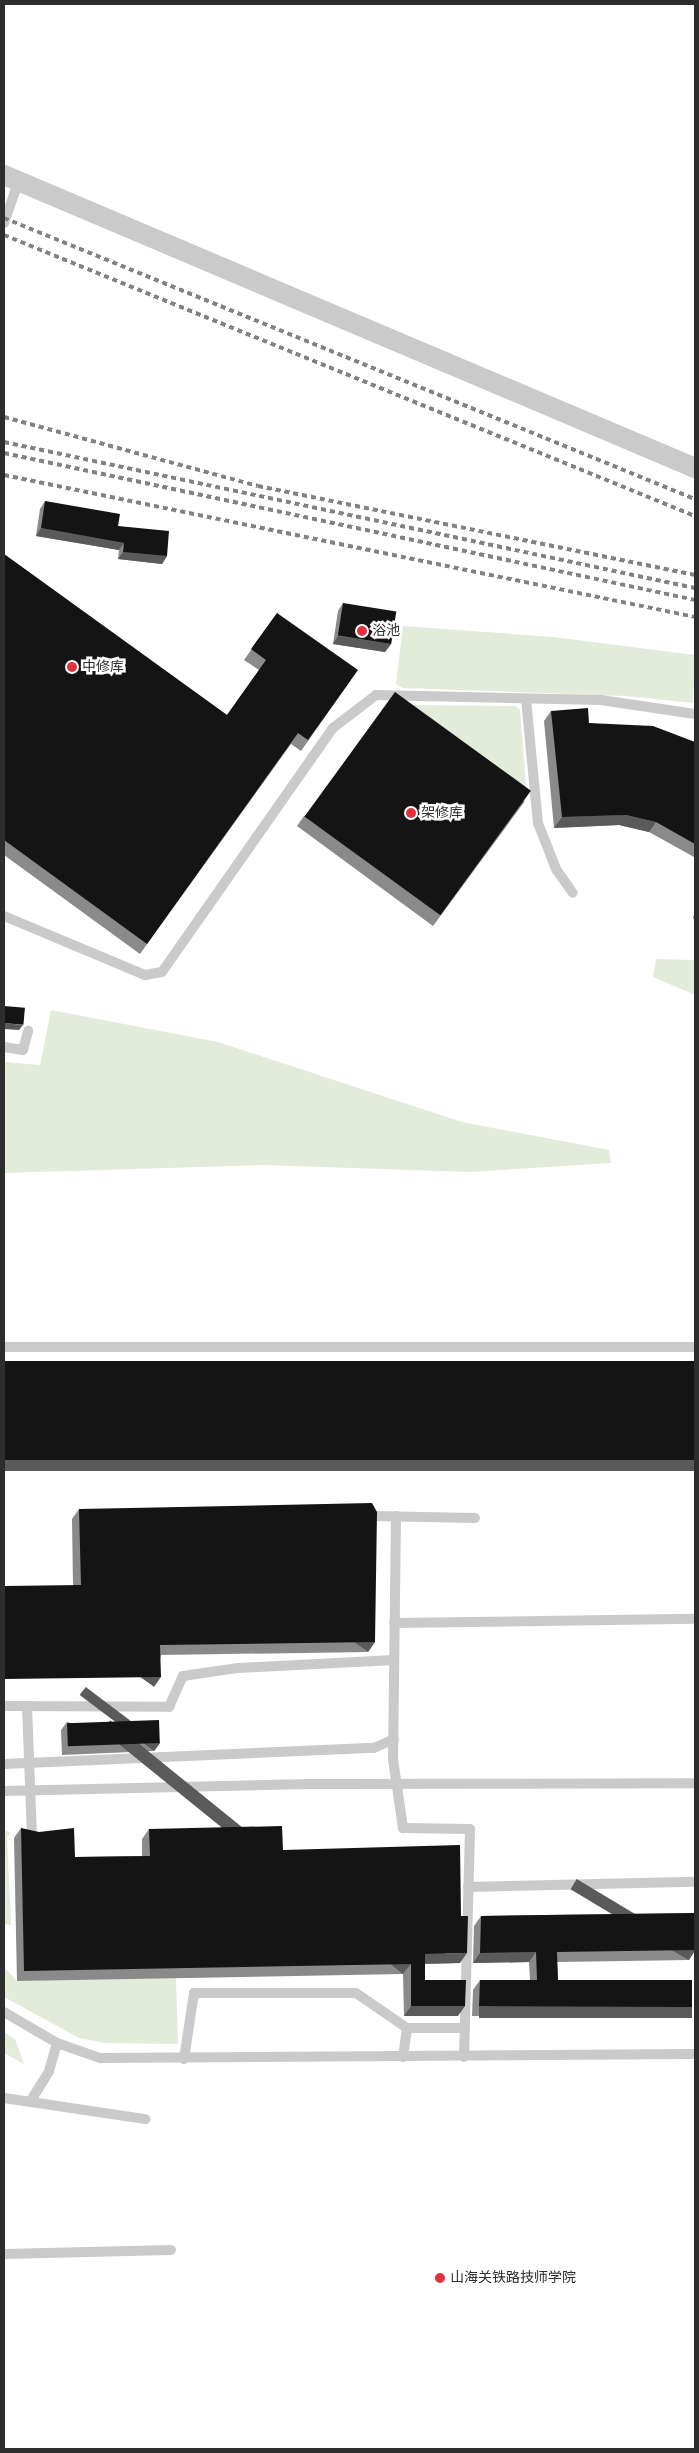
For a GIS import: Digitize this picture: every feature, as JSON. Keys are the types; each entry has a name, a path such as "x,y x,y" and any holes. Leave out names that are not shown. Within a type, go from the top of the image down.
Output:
{"street":[{"path":"12,178 695,468"}],"lane":[{"path":"4,223 12,178"},
{"path":"4,916 145,974 162,972 333,728 353,709 376,695 601,700 695,714"},
{"path":"526,699 538,823 556,869 573,893"},
{"path":"4,1047 23,1050 28,1031"},
{"path":"4,1347 695,1347"},
{"path":"371,1516 475,1518"},
{"path":"396,1516 394,1740 403,1828 470,1829 464,2057"},
{"path":"394,1623 695,1619"},
{"path":"4,1706 169,1707 183,1676 238,1668 394,1660"},
{"path":"26,1706 28,1763 32,1790 32,1835"},
{"path":"4,1764 374,1748 394,1740"},
{"path":"4,1791 695,1783"},
{"path":"468,1887 695,1882"},
{"path":"184,2060 194,1993 356,1993 407,2028 465,2028"},
{"path":"4,2012 57,2044 100,2058 184,2060 695,2054"},
{"path":"403,2057 407,2028"},
{"path":"30,2102 49,2071 57,2044"},
{"path":"4,2098 145,2119"},
{"path":"4,2254 171,2250"}],"green space":[{"path":"403,626 553,637 695,655 693,703 626,696 403,688 396,684"},
{"path":"408,705 515,706 520,710 527,797"},
{"path":"656,959 695,960 695,995 653,977"},
{"path":"51,1010 218,1042 462,1122 609,1150 611,1163 471,1172 263,1165 4,1173 4,1062 40,1065"},
{"path":"4,1830 11,1833 7,1837 11,1925 4,1924"},
{"path":"4,1967 17,1981 176,1976 178,2044 105,2043 79,2038 4,1997"},
{"path":"4,2032 15,2039 24,2064 4,2053"}],"building":[{"path":"45,501 120,514 118,526 169,531 167,556 123,552 124,543 41,528"},
{"name":"中修库","path":"4,554 227,715 266,660 251,649 277,613 358,670 308,740 298,733 147,944 4,840"},
{"name":"浴池","path":"343,603 396,611 391,644 338,636"},
{"name":"架修库","path":"395,692 531,791 440,915 304,817"},
{"path":"588,708 589,723 653,726 695,742 695,844 656,822 626,815 562,817 551,711"},
{"path":"4,1006 25,1008 23,1025 4,1023"},
{"path":"4,1361 695,1361 695,1460 4,1460"},
{"path":"372,1503 377,1512 375,1642 160,1645 161,1677 4,1679 4,1586 81,1585 79,1509"},
{"path":"159,1720 160,1743 68,1746 67,1723"},
{"path":"282,1826 283,1850 460,1845 461,1916 468,1916 467,1953 425,1954 425,1980 466,1980 465,2006 411,2006 411,1964 24,1971 21,1828 39,1832 74,1828 75,1857 150,1856 149,1829"},
{"path":"695,1913 695,1950 557,1952 558,1980 692,1980 692,2007 479,2006 480,1980 537,1980 536,1952 480,1953 481,1916"}],"railway":[{"path":"4,218 695,499"},
{"path":"4,235 695,516"},
{"path":"4,417 258,486 695,575"},
{"path":"4,442 695,588"},
{"path":"4,453 695,600"},
{"path":"4,475 695,617"}],"place":[{"name":"浴池","path":"362,631"},
{"name":"中修库","path":"72,667"},
{"name":"架修库","path":"411,813"},
{"name":"山海关铁路技师学院","path":"440,2278"}]}
